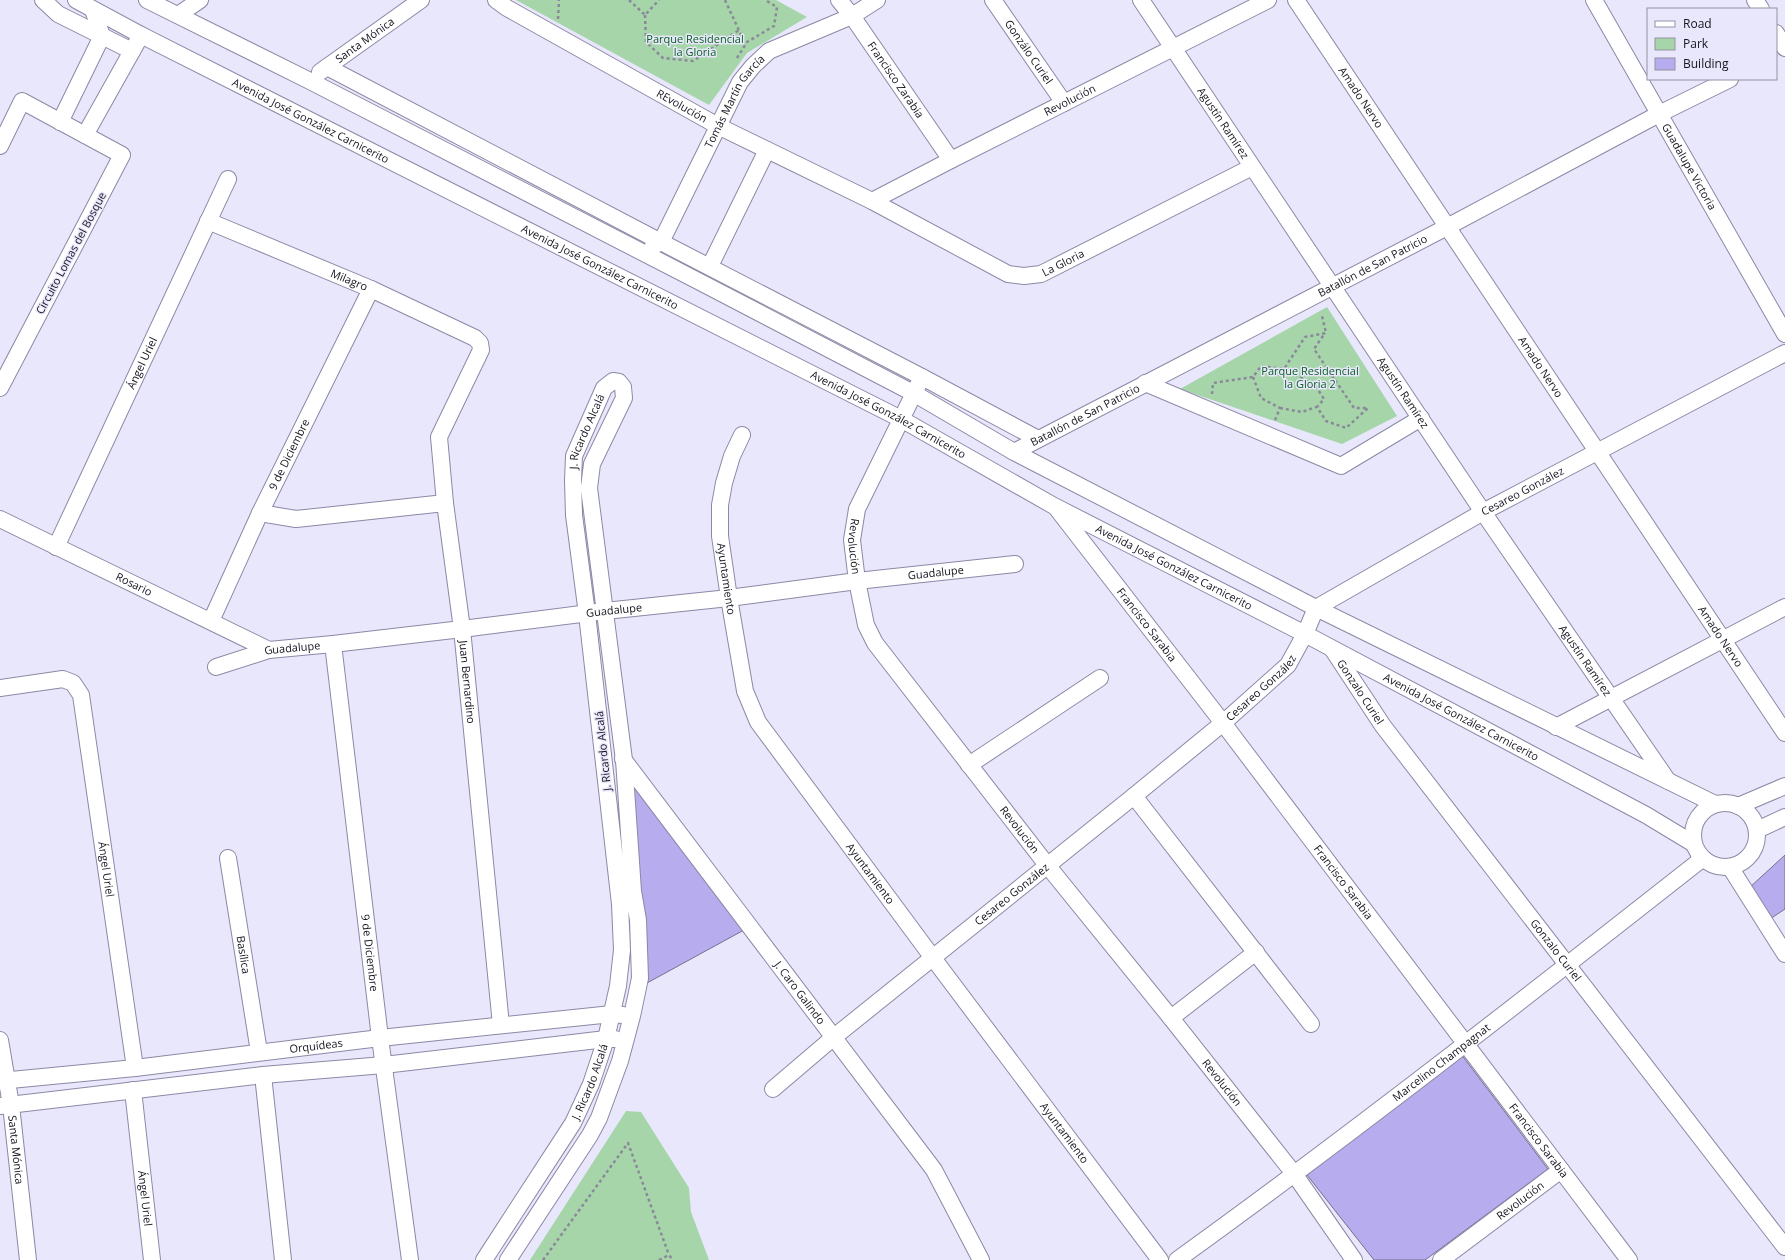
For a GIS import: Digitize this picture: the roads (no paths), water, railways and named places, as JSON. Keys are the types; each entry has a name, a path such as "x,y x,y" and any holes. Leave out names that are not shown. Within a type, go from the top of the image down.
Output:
{"street":[{"path":"43,0 58,14 132,51"},
{"name":"Avenida José González Carnicerito","path":"76,0 141,35 901,419 1054,506 1305,634 1646,815 1694,844"},
{"path":"147,0 310,81 915,394 1014,452 1316,608 1715,804"},
{"path":"178,15 200,0"},
{"name":"Santa Mónica","path":"310,81 327,67 421,0"},
{"name":"REvolución","path":"496,0 507,8 718,126 872,201"},
{"name":"Francisco Zarabia","path":"839,0 852,16 951,160"},
{"name":"Tomás Martín García","path":"661,242 740,82 753,66 769,51 852,16 877,0"},
{"name":"Gonzálo Curiel","path":"993,0 1064,103"},
{"name":"Agustín Ramírez","path":"1141,0 1252,167 1333,285 1483,512 1668,782"},
{"name":"Revolución","path":"872,201 1268,0"},
{"name":"Amado Nervo","path":"1296,0 1596,452 1785,733"},
{"name":"Guadalupe Victoria","path":"1594,0 1785,334"},
{"path":"60,122 102,36 93,10"},
{"path":"85,135 141,35"},
{"path":"1777,35 1785,48"},
{"path":"327,67 661,242 710,266 1038,439"},
{"name":"Batallón de San Patricio","path":"1014,452 1447,227 1659,114 1728,80"},
{"name":"Circuito Lomas del Bosque","path":"0,146 22,101 122,155 0,388"},
{"path":"710,266 767,150"},
{"name":"La Gloria","path":"872,201 1008,274 1024,276 1041,274 1252,167"},
{"name":"Ángel Uriel","path":"56,547 228,179"},
{"name":"Milagro","path":"208,221 371,289 475,338 480,343 482,350"},
{"path":"641,252 661,242"},
{"name":"9 de Diciembre","path":"211,622 260,513 371,289"},
{"name":"Juan Bernardino","path":"482,350 439,437 445,503 462,629 501,1025"},
{"name":"Cesareo González","path":"773,1089 834,1037 1223,723 1288,665 1305,634 1316,608 1483,512 1785,353"},
{"name":"Revolución","path":"922,377 915,394 901,419 857,509 852,540 857,581 866,625 875,643 969,765 1295,1175 1354,1260"},
{"name":"J. Ricardo Alcalá","path":"484,1260 573,1123 591,1084 606,1039 618,986 622,942 620,904 602,736 574,515 573,480 574,456 604,388 613,381 619,382 623,387 624,398 592,464 590,488 624,760 633,891 638,920 640,978 620,1061 599,1118 590,1135 508,1260"},
{"path":"1145,383 1341,466 1421,418"},
{"name":"Ayuntamiento","path":"742,435 732,456 724,483 720,505 720,536 745,691 758,722 1160,1260"},
{"path":"260,513 296,519 445,503"},
{"name":"Francisco Sarabia","path":"1054,506 1223,723 1629,1260"},
{"name":"Rosario","path":"0,518 56,547 269,650"},
{"name":"Guadalupe","path":"216,667 269,650 333,644 605,611 729,598 857,581 1015,564"},
{"path":"1556,727 1785,607"},
{"name":"9 de Diciembre","path":"333,644 380,1038 410,1260"},
{"name":"Gonzalo Curiel","path":"1332,649 1383,726 1785,1247"},
{"path":"969,765 1100,678"},
{"name":"Ángel Uriel","path":"0,688 62,679 73,683 81,695 136,1068"},
{"name":"J. Caro Galindo","path":"602,736 624,760 934,1170 981,1260"},
{"path":"1738,806 1785,786"},
{"path":"1134,796 1311,1024"},
{"path":"1726,803 1738,806 1751,816 1757,830 1755,847 1745,861 1730,868 1715,866 1702,859 1694,844 1693,831 1696,820 1704,810 1715,804 1726,803"},
{"path":"1757,830 1785,817"},
{"name":"Basílica","path":"228,858 259,1052"},
{"name":"Marcelino Champagnat","path":"1177,1260 1295,1175 1567,966 1702,859"},
{"path":"1730,868 1785,954"},
{"path":"1170,1018 1256,952"},
{"name":"Orquídeas","path":"3,1081 136,1068 259,1052 501,1025 612,1014 632,1016"},
{"path":"5,1105 263,1075 384,1065 606,1039 625,1040"},
{"name":"Santa Mónica","path":"0,1040 5,1105 28,1260"},
{"path":"263,1075 283,1260"},
{"name":"Ángel Uriel","path":"133,1090 152,1260"},
{"name":"Revolución","path":"1441,1260 1561,1170"}],"park label":[{"name":"Parque Residencial la Gloria","path":"695,45"},
{"name":"Parque Residencial la Gloria 2","path":"1310,377"}]}
